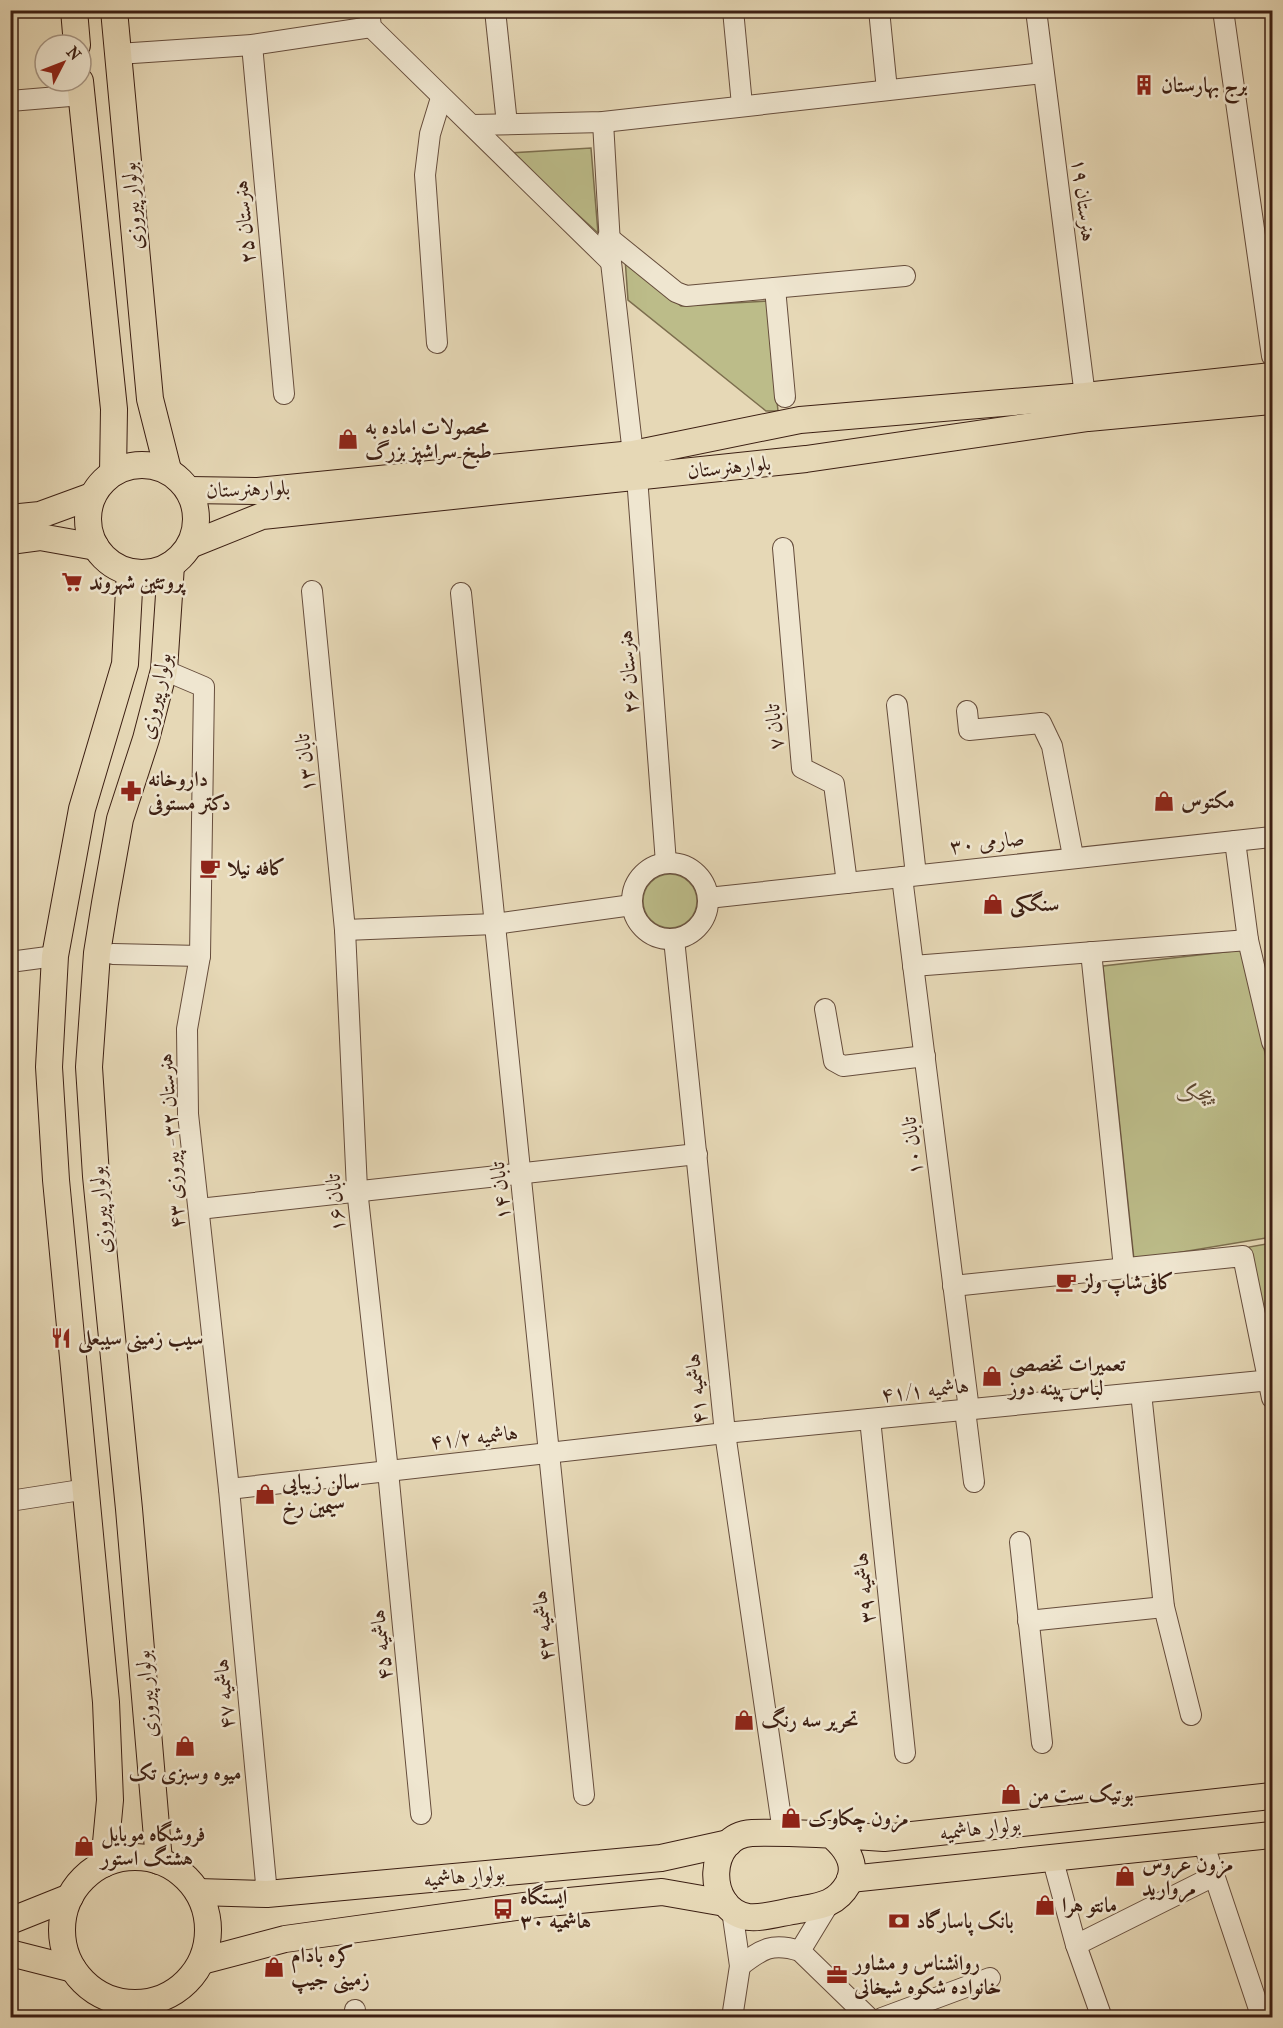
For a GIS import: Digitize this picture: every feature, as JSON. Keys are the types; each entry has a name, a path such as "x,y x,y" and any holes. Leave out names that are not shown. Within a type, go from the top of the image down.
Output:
{"main road":[{"path":"74,10 76,33"},
{"name":"بولوار پیروزی","path":"114,10 150,399 168,470"},
{"name":"بولوار پیروزی","path":"82,93 114,409 113,473"},
{"name":"بلوارهنرستان","path":"190,545 262,516 635,466 800,420 1085,396 1272,376"},
{"name":"بلوارهنرستان","path":"189,490 258,491 635,466 806,459 1088,418 1272,400"},
{"path":"800,420 806,459"},
{"path":"140,464 168,470 189,490 197,518 190,545 171,566 158,571 130,572 111,563 96,547 89,531 88,513 92,496 104,479 113,473 140,464"},
{"path":"10,518 40,515 92,496"},
{"path":"10,540 40,537 96,547"},
{"name":"بولوار پیروزی","path":"159,1861 129,1509 96,1176 90,1067 97,953 120,819 165,670 171,566"},
{"name":"بولوار پیروزی","path":"104,1864 110,1800 106,1702 56,1180 50,1066 55,956 82,809 125,664 130,572"},
{"name":"بولوار هاشمیه","path":"830,1834 884,1838 1272,1796"},
{"path":"745,1833 830,1834 844,1845 851,1862 850,1879 842,1895 828,1905 750,1918 729,1906 720,1895 715,1876 718,1858 729,1843 745,1833"},
{"name":"بولوار هاشمیه","path":"850,1879 1272,1835"},
{"name":"بولوار هاشمیه","path":"198,1892 267,1894 661,1858 729,1843"},
{"path":"141,1857 159,1861 181,1873 198,1892 207,1915 208,1938 202,1961 189,1980 176,1991 156,2001 113,2008 74,1969 64,1937 63,1921 70,1897 84,1877 104,1864 122,1858 141,1857"},
{"name":"بولوار هاشمیه","path":"202,1961 285,1939 538,1904 662,1892 729,1906"},
{"path":"10,1921 70,1897"},
{"path":"10,1953 74,1969"},
{"path":"171,2018 176,1991"}],"street":[{"path":"495,10 507,124"},
{"path":"734,10 742,105"},
{"path":"879,10 887,90"},
{"name":"هنرستان ۱۹","path":"1036,10 1085,396"},
{"path":"1223,10 1272,356"},
{"path":"118,54 252,45 370,19 441,98 472,125 611,262"},
{"name":"هنرستان ۲۵","path":"252,45 284,394"},
{"path":"472,125 603,122 1043,73"},
{"path":"10,101 54,93"},
{"path":"437,343 425,176 430,134 441,98"},
{"name":"هنرستان ۲۶","path":"603,122 608,237 635,466 666,863"},
{"path":"608,237 676,292 686,296 905,276"},
{"path":"775,288 786,397"},
{"name":"تابان ۷","path":"783,548 802,768 834,784 847,883"},
{"name":"تابان ۱۳","path":"312,591 345,930"},
{"name":"تابان ۱۴","path":"461,593 522,1171 549,1453"},
{"name":"هنرستان ۳۲ - پیروزی ۴۳","path":"165,670 204,687 200,956 187,1029 188,1114 229,1490"},
{"name":"تابان ۱۰","path":"897,705 913,966 953,1286 974,1482"},
{"path":"967,711 969,730 1041,723 1052,747 1073,856"},
{"name":"صارمی ۳۰","path":"708,898 1073,856 1272,837"},
{"path":"1235,841 1248,940 1272,1042"},
{"path":"666,863 686,866 694,872 706,888 708,898 705,917 700,926 693,932 674,939 664,939 646,931 639,923 632,905 632,895 640,877 648,870 666,863"},
{"path":"345,930 495,924 632,905"},
{"name":"تابان ۱۶","path":"345,930 357,1189 388,1471"},
{"name":"هاشمیه ۴۱","path":"674,939 725,1433 783,1832"},
{"path":"913,966 1248,940"},
{"path":"1091,952 1124,1268"},
{"path":"113,954 200,956"},
{"path":"10,962 55,956"},
{"path":"825,1009 834,1061 837,1064 843,1066 925,1056"},
{"path":"199,1209 357,1189 697,1154"},
{"path":"953,1286 1243,1256 1272,1386"},
{"name":"هاشمیه ۴۱/۱","path":"725,1433 1141,1393 1272,1386"},
{"path":"1141,1393 1164,1607 1191,1715"},
{"name":"هاشمیه ۳۹","path":"870,1419 905,1753"},
{"name":"هاشمیه ۴۱/۲","path":"229,1490 725,1433"},
{"name":"هاشمیه ۴۳","path":"549,1453 584,1795"},
{"name":"هاشمیه ۴۵","path":"388,1471 421,1814"},
{"path":"10,1501 87,1488"},
{"name":"هاشمیه ۴۷","path":"229,1490 267,1894"},
{"path":"1020,1542 1042,1743"},
{"path":"1028,1621 1164,1607"},
{"path":"1203,1842 1262,2018"},
{"path":"1052,1857 1076,1944 1102,2018"},
{"path":"1076,1944 1214,1876"},
{"path":"800,1951 828,1905"},
{"path":"729,1906 740,1966 732,2018"},
{"path":"740,1966 762,1949 785,1946 800,1951 869,2018"},
{"path":"882,2018 990,1978"}],"green space":[{"path":"591,148 598,233 510,153"},
{"path":"625,258 681,306 767,301 778,411 766,411 628,300"},
{"path":"665,874 675,874 685,878 693,886 697,901 693,916 685,924 675,928 665,928 655,924 647,916 643,906 643,896 647,886 655,878"},
{"name":"پیچک","path":"1242,950 1272,1084 1272,1237 1134,1260 1103,966"},
{"path":"1272,1243 1272,1344 1268,1345 1249,1247"}],"place":[{"name":"برج بهارستان","path":"1144,85"},
{"name":"محصولات اماده به طبخ سراشپز بزرگ","path":"348,439"},
{"name":"پروتئین شهروند","path":"72,582"},
{"name":"داروخانه دکتر مستوفی","path":"131,791"},
{"name":"مکتوس","path":"1164,801"},
{"name":"کافه نیلا","path":"210,868"},
{"name":"سنگکی","path":"993,904"},
{"name":"کافی‌شاپ ولز","path":"1066,1282"},
{"name":"سیب زمینی سیبعلی","path":"61,1338"},
{"name":"تعمیرات تخصصی لباس پینه دوز","path":"992,1376"},
{"name":"سالن زیبایی سیمین رخ","path":"265,1494"},
{"name":"تحریر سه رنگ","path":"744,1720"},
{"name":"میوه وسبزی تک","path":"185,1746"},
{"name":"بوتیک ست من","path":"1011,1794"},
{"name":"مزون چکاوک","path":"791,1818"},
{"name":"فروشگاه موبایل هشتگ استور","path":"84,1846"},
{"name":"مزون عروس مروارید","path":"1125,1876"},
{"name":"مانتو هرا","path":"1045,1905"},
{"name":"ایستگاه هاشمیه ۳۰","path":"503,1909"},
{"name":"بانک پاسارگاد","path":"899,1921"},
{"name":"کره بادام زمینی جیپ","path":"274,1967"},
{"name":"روانشناس و مشاور خانواده شکوه شیخانی","path":"837,1975"}]}
